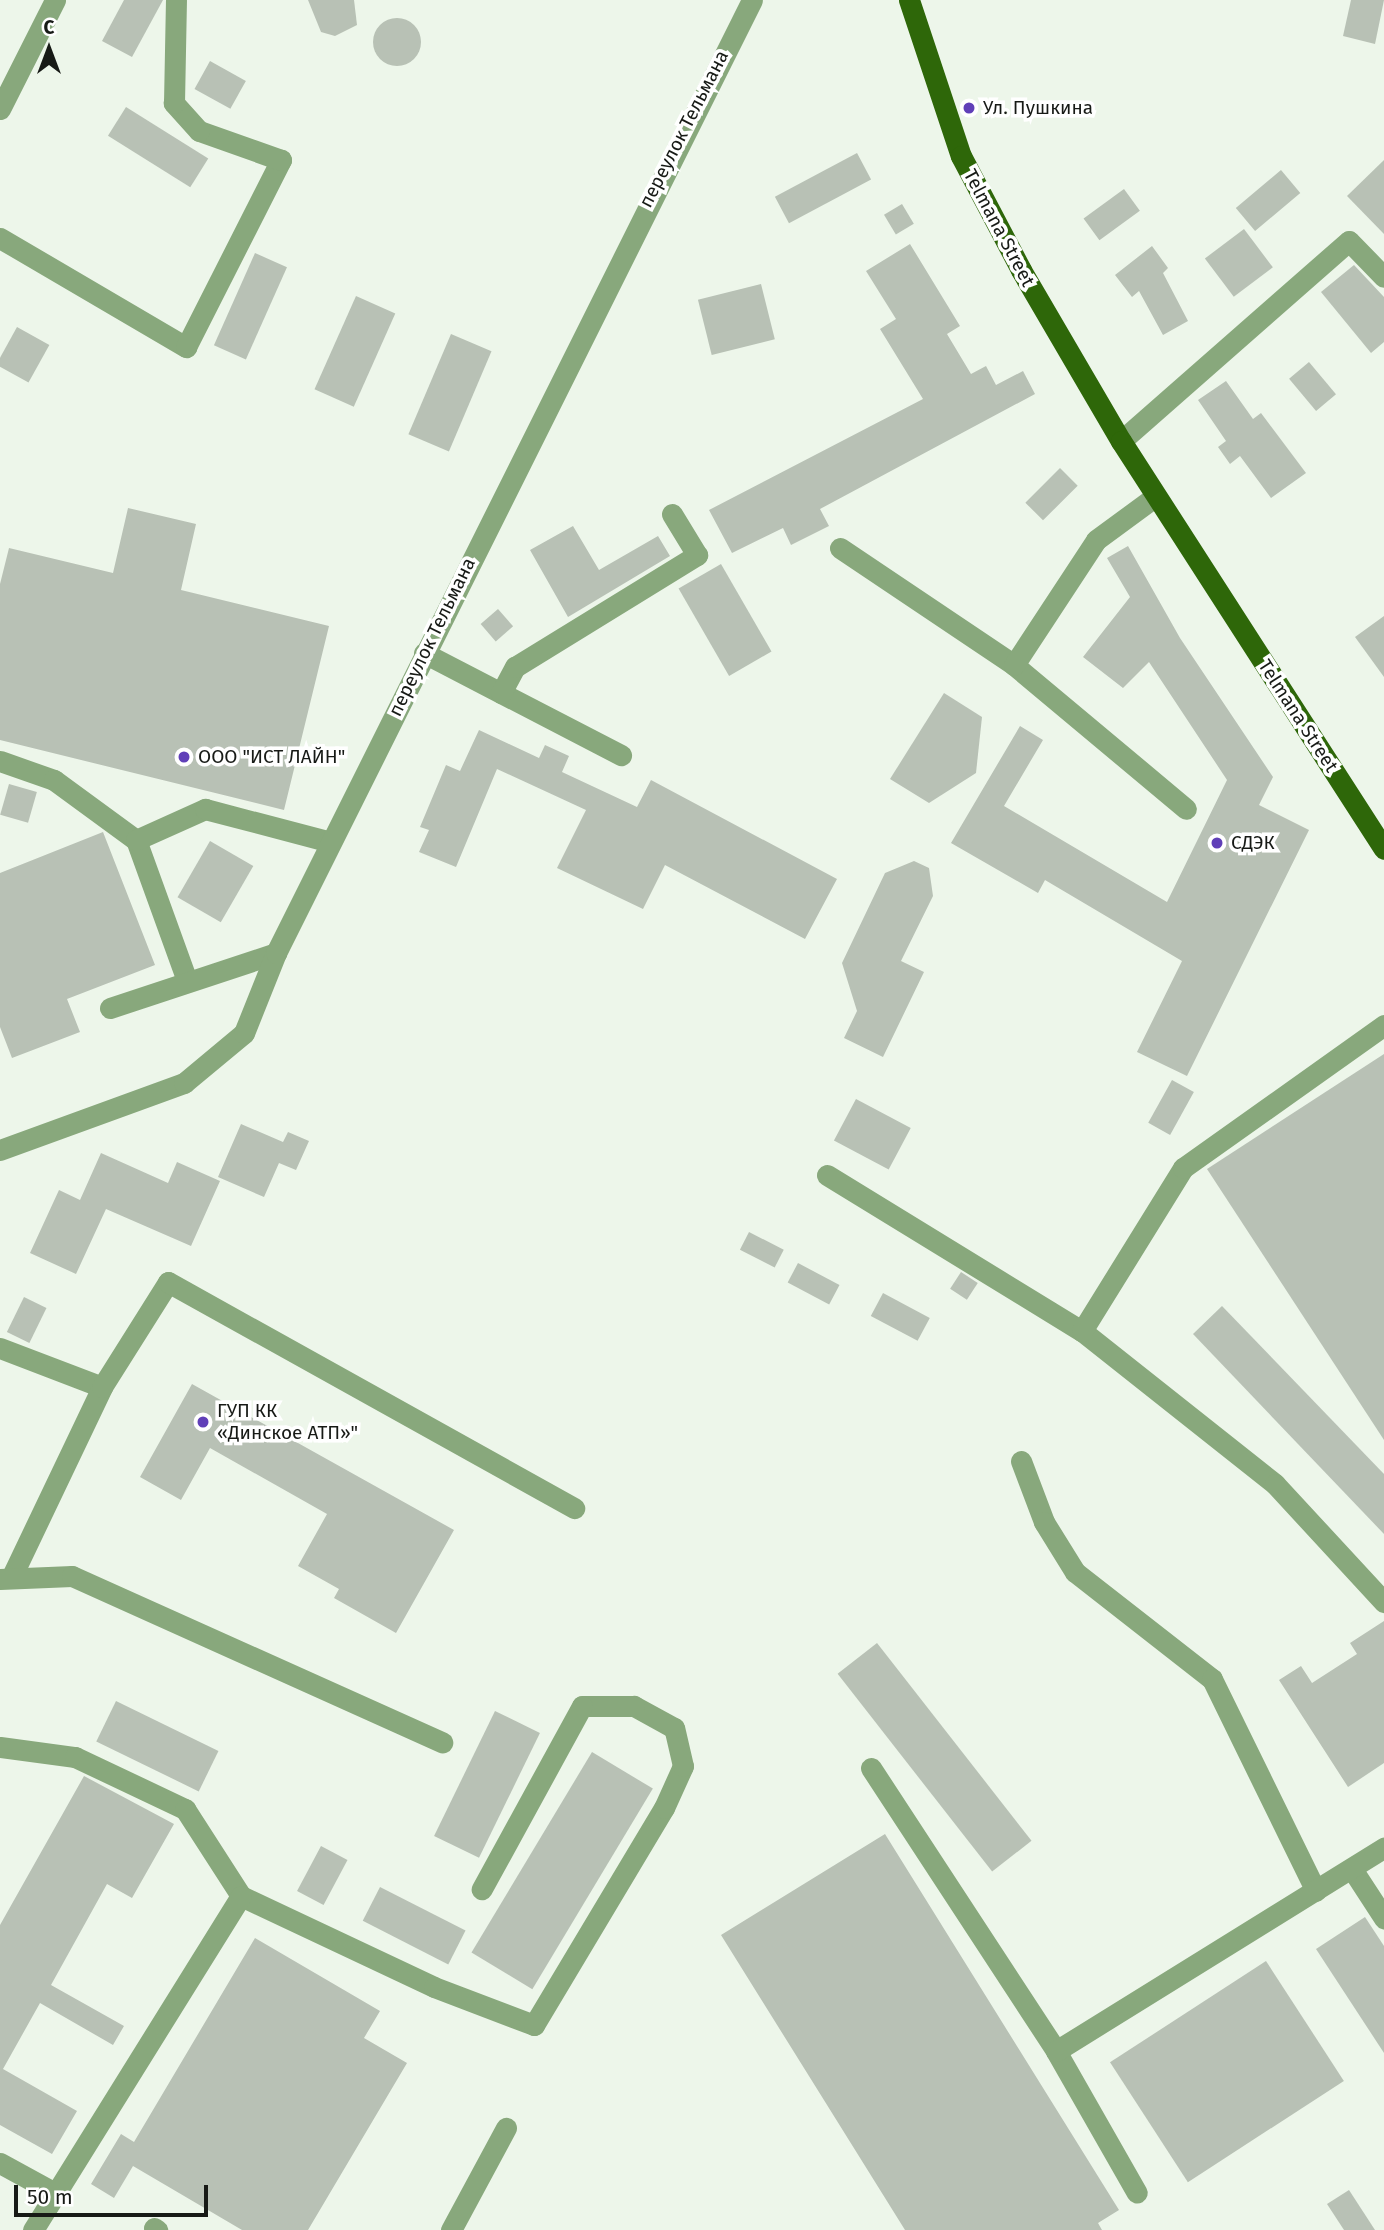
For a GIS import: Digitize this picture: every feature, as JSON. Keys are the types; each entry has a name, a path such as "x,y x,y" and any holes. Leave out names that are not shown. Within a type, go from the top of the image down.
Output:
{"main road":[{"name":"Telmana Street","path":"909,0 961,156 1121,441 1384,849"}],"street":[{"path":"0,238 186,347 281,160 199,131 174,103 176,0"},
{"name":"переулок Тельмана","path":"0,1150 184,1083 244,1033 276,953 752,0"},
{"path":"0,109 54,2"},
{"path":"1121,441 1349,241 1384,277"},
{"path":"1014,665 1096,540 1156,496"},
{"path":"501,693 515,667 697,555 672,514"},
{"path":"839,548 1014,665 1186,809"},
{"path":"424,653 621,755"},
{"path":"0,761 54,780 136,840 186,978"},
{"path":"136,840 205,809 331,842"},
{"path":"110,1008 186,978 276,953"},
{"path":"1082,1331 1183,1168 1384,1025"},
{"path":"827,1175 1082,1331 1275,1484 1384,1602"},
{"path":"442,1742 72,1576 5,1579 102,1387 168,1282 574,1508"},
{"path":"0,1348 102,1387"},
{"path":"1021,1461 1044,1522 1075,1572 1212,1679 1316,1891"},
{"path":"0,1748 75,1757 185,1809 241,1896 434,1987 534,2025 664,1808 684,1766 674,1728 634,1706 582,1706 482,1889"},
{"path":"871,1768 1056,2051 1137,2193"},
{"path":"1056,2051 1384,1848"},
{"path":"1352,1869 1384,1918"},
{"path":"33,2230 241,1896"},
{"path":"451,2230 506,2128"},
{"path":"0,2163 55,2193"}],"building":[{"path":"124,0 163,0 132,57 102,41"},
{"path":"308,0 354,0 357,25 335,36 321,32"},
{"path":"1351,0 1384,0 1375,44 1343,36"},
{"path":"397,18 414,25 421,42 414,59 397,66 380,59 373,42 380,25"},
{"path":"210,61 246,81 230,109 194,89"},
{"path":"126,107 208,158 190,187 108,136"},
{"path":"857,153 871,179 789,223 775,197"},
{"path":"1384,160 1384,234 1347,196"},
{"path":"1281,170 1300,193 1255,231 1236,208"},
{"path":"1124,189 1140,211 1099,240 1084,218"},
{"path":"902,204 914,224 896,235 884,215"},
{"path":"1244,229 1273,267 1234,297 1205,258"},
{"path":"910,244 960,326 947,334 971,374 986,366 996,385 1023,371 1035,394 820,509 829,526 791,545 783,528 732,553 709,510 923,399 880,329 896,319 866,271"},
{"path":"1152,246 1168,268 1163,273 1188,321 1163,335 1139,291 1132,297 1115,275"},
{"path":"255,253 287,267 246,360 214,345"},
{"path":"1354,265 1384,297 1384,342 1371,353 1321,292"},
{"path":"761,284 775,339 712,355 698,300"},
{"path":"356,296 395,313 354,407 315,389"},
{"path":"17,327 49,345 29,383 0,367 0,358"},
{"path":"451,334 492,351 449,452 408,434"},
{"path":"1309,362 1336,394 1316,411 1289,379"},
{"path":"1226,381 1253,419 1261,413 1306,473 1271,498 1240,456 1230,464 1218,447 1226,441 1198,400"},
{"path":"1060,468 1078,486 1043,520 1025,503"},
{"path":"128,508 196,524 181,590 329,626 284,810 0,740 0,584 9,548 113,573"},
{"path":"573,526 599,570 658,536 670,556 568,617 530,550"},
{"path":"1128,546 1180,638 1273,777 1259,805 1309,830 1187,1076 1137,1052 1182,961 1045,880 1038,893 951,843 1020,726 1043,740 1004,806 1167,902 1227,780 1149,662 1123,688 1083,657 1130,597 1107,558"},
{"path":"721,564 772,651 729,676 679,588"},
{"path":"498,609 513,626 496,641 481,624"},
{"path":"1384,616 1384,677 1355,637"},
{"path":"944,693 982,717 976,773 929,803 890,779"},
{"path":"479,730 539,758 545,745 569,756 562,772 637,807 651,780 837,879 805,939 665,865 643,909 557,868 586,810 497,769 456,867 419,852 429,830 420,827 446,765 460,771"},
{"path":"9,784 37,792 28,823 0,815"},
{"path":"103,832 155,965 67,999 80,1032 12,1058 0,1027 0,873"},
{"path":"210,841 253,866 221,922 178,897"},
{"path":"914,861 929,868 933,896 901,961 924,972 883,1057 844,1038 857,1011 842,963 885,873"},
{"path":"1384,1054 1384,1440 1207,1169"},
{"path":"1172,1080 1194,1092 1170,1135 1148,1123"},
{"path":"856,1099 911,1128 889,1170 834,1140"},
{"path":"241,1124 283,1142 288,1132 309,1141 296,1170 279,1163 264,1197 218,1177"},
{"path":"101,1153 168,1183 177,1162 220,1181 191,1246 106,1209 76,1274 30,1253 59,1190 80,1200"},
{"path":"749,1232 784,1250 775,1268 740,1250"},
{"path":"798,1263 839,1285 829,1304 788,1282"},
{"path":"961,1272 978,1283 967,1300 950,1289"},
{"path":"883,1293 930,1318 918,1341 871,1316"},
{"path":"24,1297 46,1308 29,1343 7,1332"},
{"path":"1222,1306 1384,1474 1384,1534 1193,1334"},
{"path":"192,1384 454,1530 396,1633 334,1598 339,1589 298,1566 327,1514 210,1448 181,1500 140,1477"},
{"path":"1384,1621 1384,1763 1348,1787 1279,1680 1301,1666 1312,1683 1357,1654 1350,1643"},
{"path":"877,1643 1032,1841 992,1872 838,1674"},
{"path":"116,1701 218,1751 199,1791 96,1741"},
{"path":"495,1711 540,1733 479,1858 434,1836"},
{"path":"592,1752 653,1789 532,1989 471,1953"},
{"path":"84,1776 174,1824 132,1898 107,1884 51,1985 124,2026 113,2045 40,2003 3,2069 77,2111 52,2154 0,2125 0,1925"},
{"path":"885,1834 1119,2210 1098,2223 1102,2230 905,2230 721,1935"},
{"path":"321,1846 347,1860 324,1905 297,1891"},
{"path":"380,1887 466,1931 448,1964 363,1921"},
{"path":"1365,1917 1384,1946 1384,2053 1316,1949"},
{"path":"255,1938 380,2011 364,2038 407,2063 308,2230 242,2230 133,2166 114,2198 91,2184 121,2134 134,2142"},
{"path":"1266,1961 1344,2081 1188,2182 1110,2062"},
{"path":"1349,2190 1375,2230 1344,2230 1327,2204"}],"place":[{"name":"Ул. Пушкина","path":"969,108"},
{"name":"ООО \"ИСТ ЛАЙН\"","path":"184,757"},
{"name":"СДЭК","path":"1217,843"},
{"name":"ГУП КК «Динское АТП»\"","path":"203,1422"}]}
